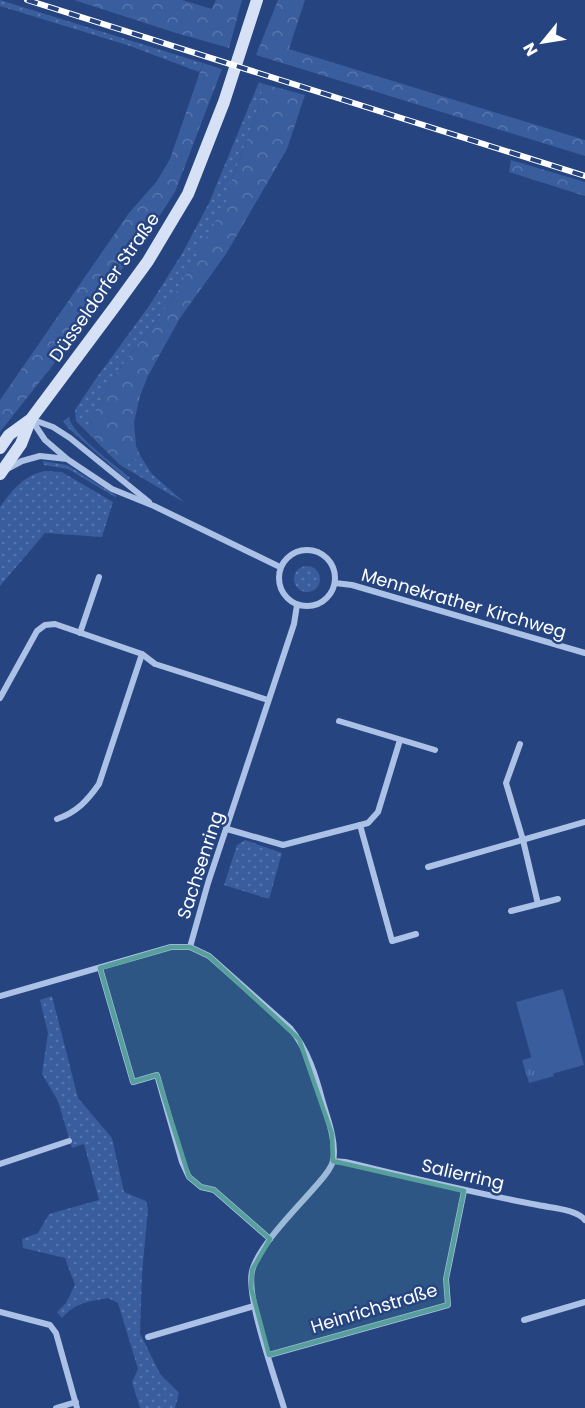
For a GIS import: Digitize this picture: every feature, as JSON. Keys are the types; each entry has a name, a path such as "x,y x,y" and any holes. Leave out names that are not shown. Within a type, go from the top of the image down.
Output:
{"main road":[{"name":"Düsseldorfer Straße","path":"0,473 21,444 31,419 148,261 189,194 224,102 257,0"},
{"name":"Düsseldorfer Straße","path":"0,447 9,435 31,419"}],"street":[{"path":"31,419 45,440 67,459 112,489 154,506 280,567 278,576 283,594 297,605"},
{"path":"31,419 53,427 70,438 154,506"},
{"path":"0,473 40,456 67,459"},
{"name":"Mennekrather Kirchweg","path":"280,567 292,553 301,550 320,553 332,566 335,583 331,593 316,605 307,607 297,605"},
{"path":"80,633 99,577"},
{"name":"Mennekrather Kirchweg","path":"335,583 352,585 585,653"},
{"name":"Sachsenring","path":"0,996 171,947 190,947 208,883 294,624 297,605"},
{"path":"0,698 37,631 55,624 142,654 155,664 268,700"},
{"path":"57,819 72,814 90,797 99,784 142,654"},
{"path":"339,721 435,750"},
{"path":"227,829 283,845 368,823 378,812 400,740"},
{"path":"520,744 506,783 523,840 538,904"},
{"path":"428,867 585,822"},
{"path":"360,825 392,941 416,934"},
{"path":"511,911 558,899"},
{"path":"190,947 209,956 291,1028 300,1039 332,1134 333,1161 324,1176 270,1239 252,1270 251,1288 254,1306 284,1408"},
{"path":"100,968 133,1082 157,1075 182,1161 189,1176 201,1187 214,1190 270,1239"},
{"path":"0,1164 69,1141"},
{"name":"Salierring","path":"333,1161 464,1191 563,1210 582,1216 585,1220"},
{"name":"Heinrichstraße","path":"269,1355 448,1305 446,1279 464,1191"},
{"path":"524,1320 585,1302"},
{"path":"148,1337 254,1306"},
{"path":"0,1312 50,1325 56,1333 76,1405 56,1408"}],"highlighted area":[{"path":"171,947 190,947 209,956 299,1039 332,1134 333,1161 464,1191 446,1279 448,1305 269,1355 251,1288 252,1270 270,1239 214,1190 201,1187 189,1177 157,1075 133,1082 100,968"}],"green space":[{"path":"0,0 203,63 199,72 130,46 0,6"},
{"path":"74,0 182,0 212,9 216,0 242,0 229,48"},
{"path":"278,0 305,0 289,49 585,140 585,156 256,55"},
{"path":"203,63 222,69 175,192 53,365 0,432 0,400 129,213 157,181 170,159"},
{"path":"259,82 264,84 255,118 231,182 227,202 171,301 111,380 90,421 95,440 76,421 75,410 149,306 183,252 209,203"},
{"path":"264,84 305,95 287,149 226,254 180,318 148,376 140,396 134,422 136,446 141,457 120,465 95,440 90,421 111,380 171,301 226,202 231,182 255,118"},
{"path":"511,160 585,182 585,196 509,172"},
{"path":"69,417 78,432 130,478 128,481 67,427 63,421"},
{"path":"141,457 152,474 185,503 120,465"},
{"path":"43,461 67,465 117,496 115,497 68,469 44,465"},
{"path":"45,471 62,472 113,502 102,537 45,533 0,586 0,507 14,489 25,480"},
{"path":"307,566 316,570 320,579 316,588 307,592 298,588 294,579 298,570"},
{"path":"245,840 282,853 269,899 224,885 237,845"},
{"path":"563,989 584,1065 537,1078 516,1002"},
{"path":"52,996 78,1098 112,1138 124,1192 146,1201 148,1209 142,1273 140,1333 160,1374 179,1393 175,1408 140,1408 132,1382 138,1369 118,1303 108,1298 88,1302 72,1309 62,1318 57,1312 66,1303 75,1285 65,1258 23,1248 22,1239 38,1233 49,1214 99,1200 84,1144 72,1148 58,1101 42,1074 48,1033 40,1000"},
{"path":"548,1054 554,1076 529,1083 522,1060"}],"railway":[{"path":"27,0 585,176"}]}
